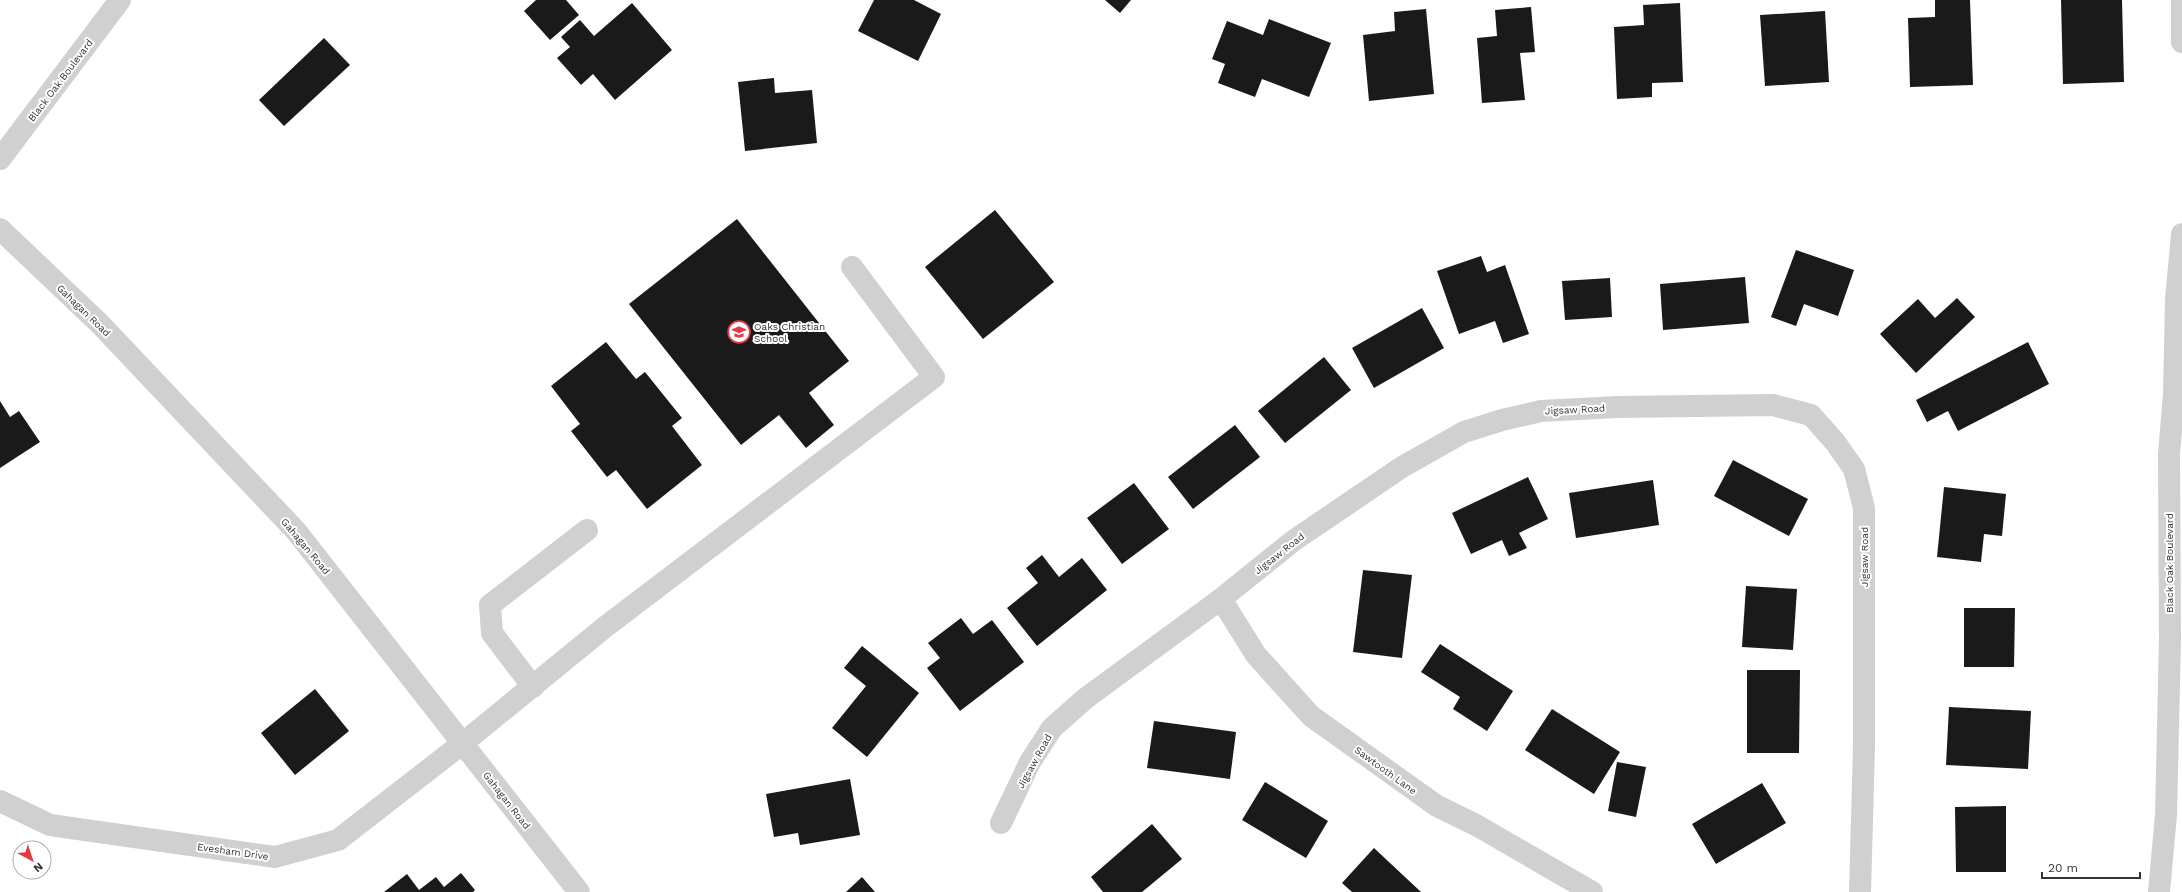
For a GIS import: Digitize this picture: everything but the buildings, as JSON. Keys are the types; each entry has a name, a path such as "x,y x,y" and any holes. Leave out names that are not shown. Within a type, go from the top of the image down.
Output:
{"street":[{"name":"Black Oak Boulevard","path":"0,159 120,0"},
{"path":"2182,0 2182,42"},
{"name":"Gahagan Road","path":"0,229 100,324 296,531 579,892"},
{"name":"Black Oak Boulevard","path":"2159,892 2166,815 2170,639 2169,454 2174,394 2182,234"},
{"name":"Evesham Drive","path":"0,800 50,825 275,857 338,840 533,687 604,627 934,377 852,267"},
{"name":"Jigsaw Road","path":"1001,823 1030,762 1052,728 1086,698 1220,599 1293,541 1402,467 1464,432 1502,420 1541,411 1617,407 1773,405 1810,415 1835,442 1854,469 1864,508 1864,746 1860,892"},
{"path":"533,687 492,633 490,605 587,530"},
{"name":"Sawtooth Lane","path":"1220,599 1256,655 1312,716 1437,806 1476,826 1592,892"}],"place":[{"name":"Oaks Christian School","path":"739,332"}]}
